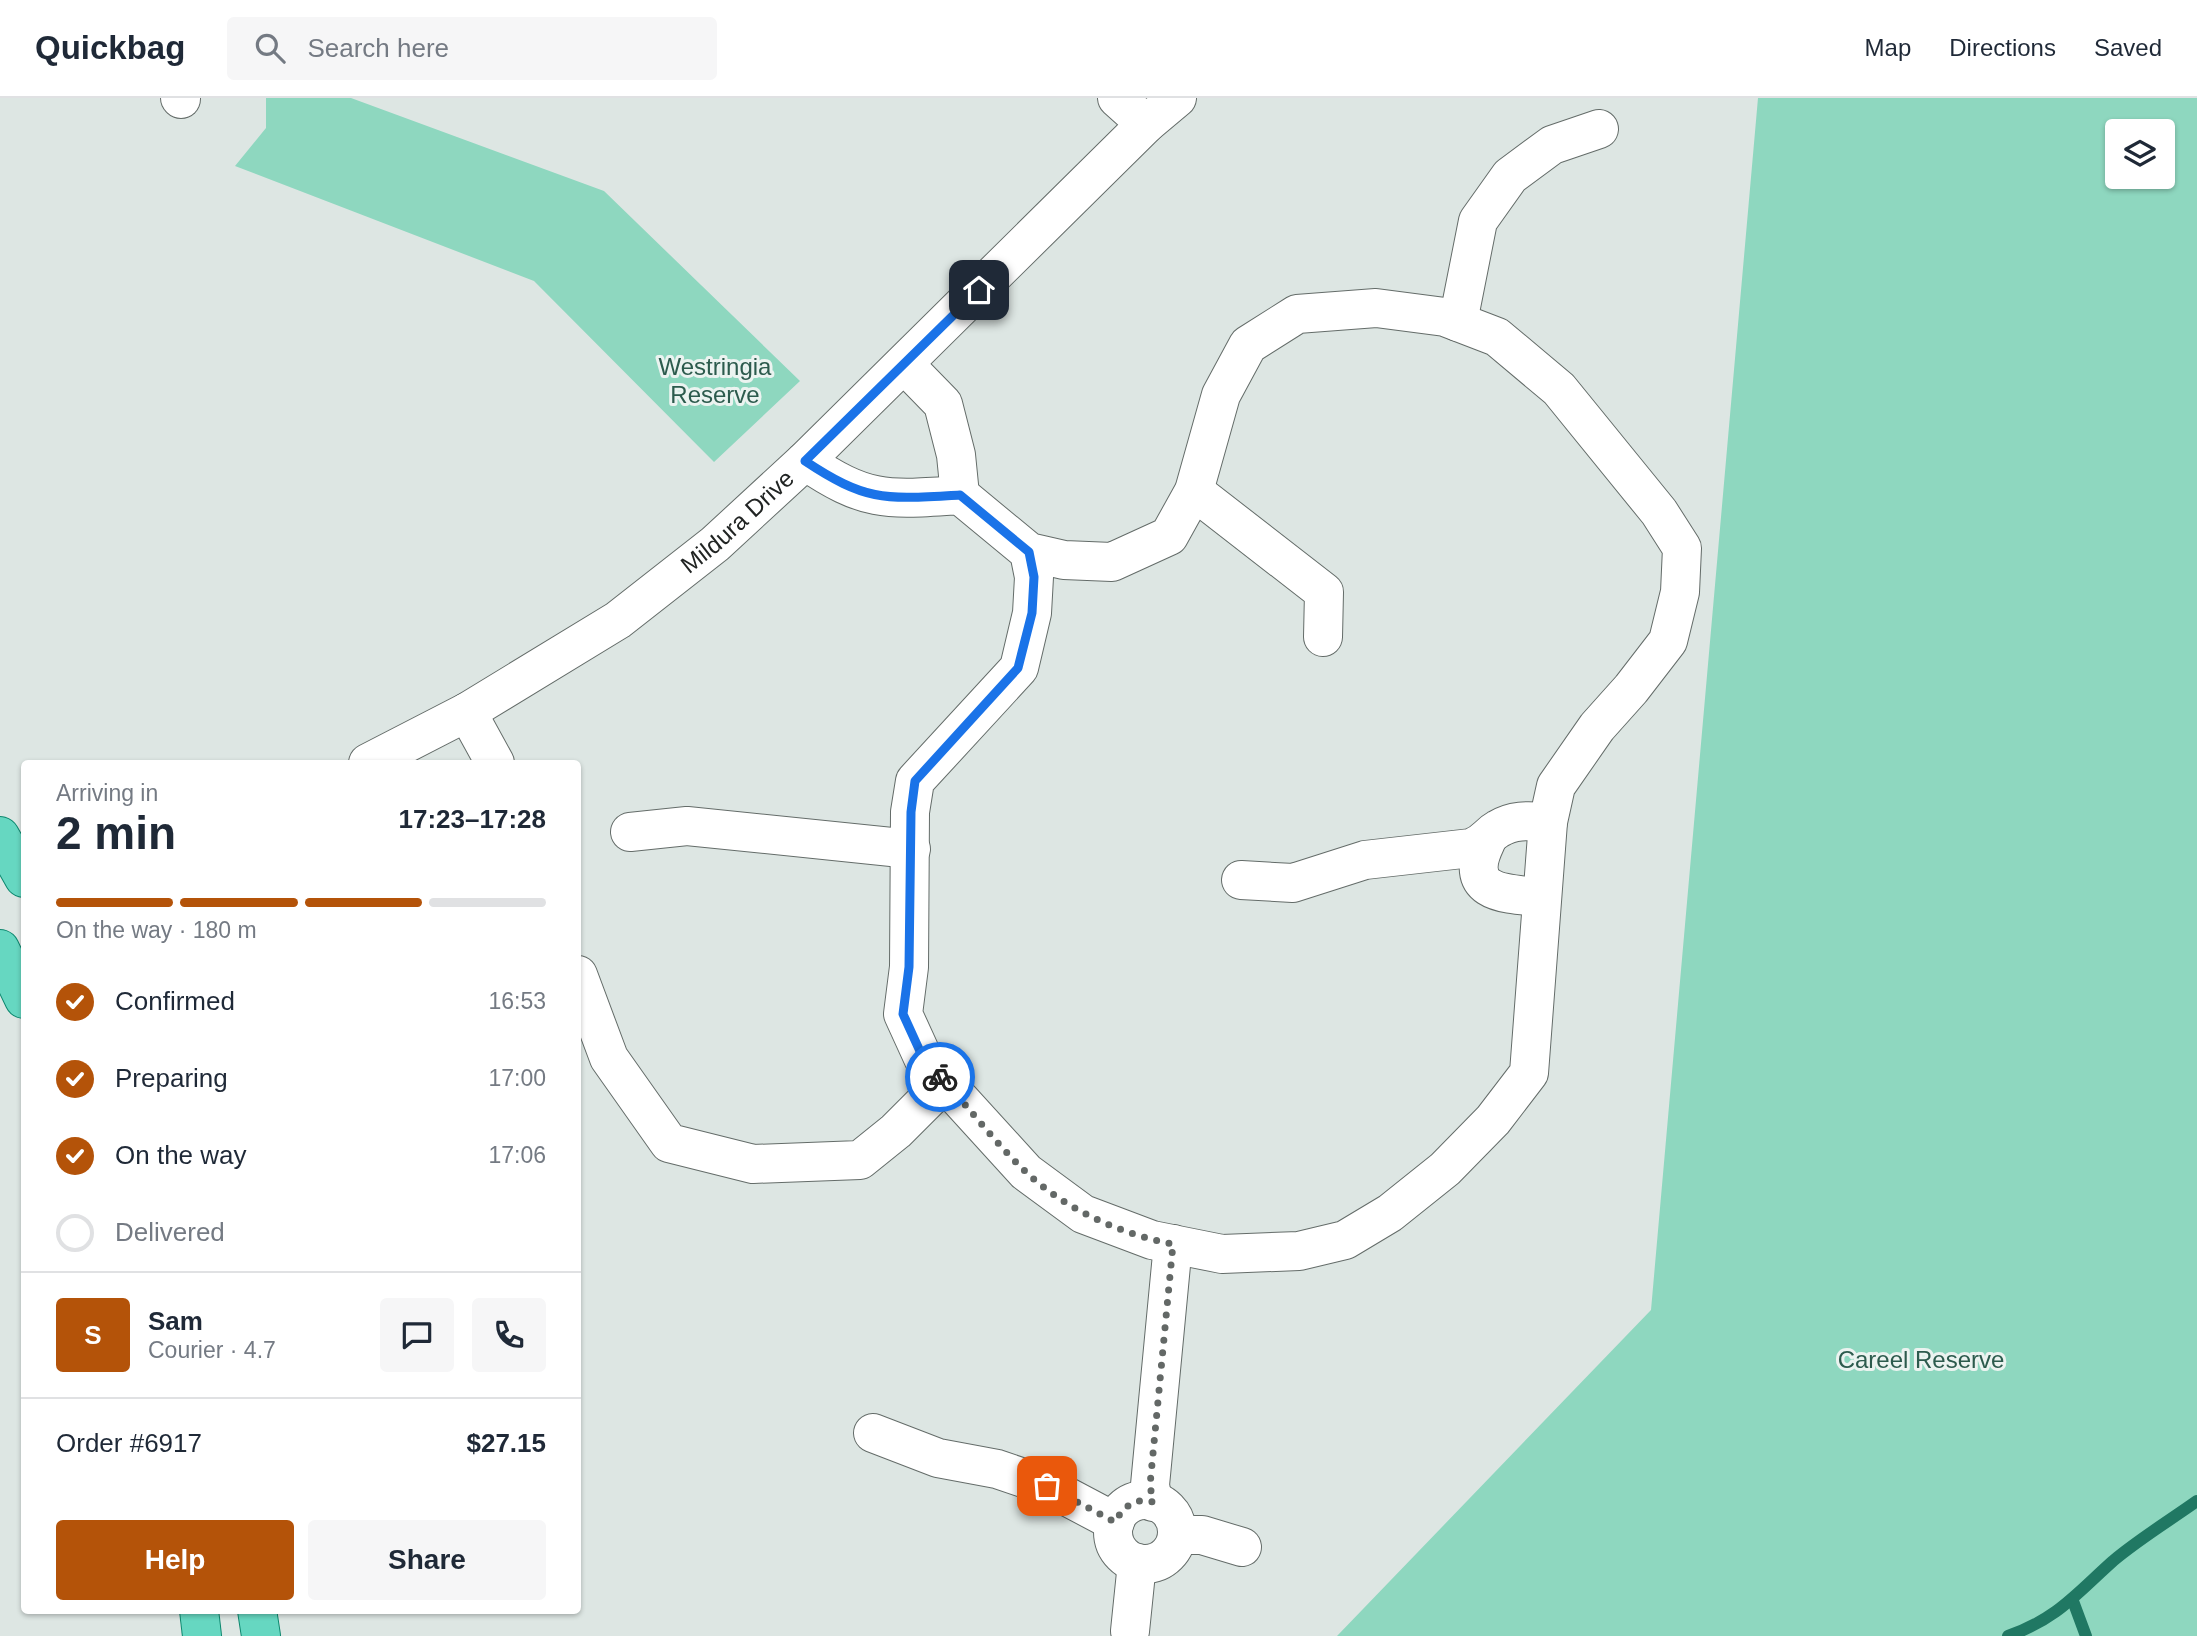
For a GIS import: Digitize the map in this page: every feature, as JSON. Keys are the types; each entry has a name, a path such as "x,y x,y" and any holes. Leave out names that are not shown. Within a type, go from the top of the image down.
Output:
{"main road":[{"path":"0,836 21,873"},
{"path":"9,949 21,989"},
{"path":"199,1614 202,1636"},
{"path":"258,1614 261,1636"}],"street":[{"path":"1117,98 1146,124"},
{"name":"Mildura Drive","path":"375,760 467,712 618,620 715,544 805,461 1146,124 1177,98"},
{"path":"1458,322 1478,221 1510,176 1552,145 1599,129"},
{"path":"805,461 840,485 873,496 900,499 960,495 1029,552 1063,559 1112,562 1168,536 1194,491 1221,395 1248,345 1297,314 1376,308 1445,317 1497,337 1559,389 1659,512 1682,548 1680,592 1668,641 1597,727 1556,786 1548,822 1529,1073 1493,1120 1445,1169 1390,1213 1345,1240 1299,1251 1222,1254 1152,1240 1083,1214 1026,1172 924,1060 903,1014 909,967 911,812 915,781 1018,668 1032,613 1034,577 1029,552"},
{"path":"904,364 943,404 956,455 960,495"},
{"path":"1194,491 1324,592 1323,637"},
{"path":"467,712 493,760"},
{"path":"1541,897 1500,893 1485,885 1478,873 1478,860 1495,830 1514,822 1548,822"},
{"path":"630,832 687,826 911,849"},
{"path":"1241,880 1293,883 1366,860 1471,848 1486,842"},
{"path":"581,983 608,1058 669,1143 753,1164 860,1160 896,1130 945,1082"},
{"path":"1153,1502 1150,1485 1173,1244"},
{"path":"873,1433 938,1458 997,1469 1047,1486 1115,1522"},
{"path":"1136,1502 1153,1502 1167,1509 1176,1522 1178,1535 1172,1551 1164,1558 1154,1563 1137,1563 1118,1549 1114,1539 1115,1522 1127,1506 1136,1502"},
{"path":"1178,1535 1202,1535 1242,1547"},
{"path":"1130,1631 1137,1563"}],"green space":[{"name":"Westringia Reserve","path":"266,98 351,98 604,191 800,381 714,462 534,281 235,166 266,128"},
{"name":"Careel Reserve","path":"1758,98 2197,98 2197,1636 1337,1636 1651,1310"}],"waterway":[{"path":"2008,1636 2053,1614 2123,1553 2197,1501"},
{"path":"2073,1601 2086,1636"}],"way so far":[{"path":"940,1077 1026,1172 1083,1214 1152,1240 1173,1244 1150,1485 1153,1502 1147,1500 1127,1506 1115,1522 1047,1486"}],"route":[{"path":"940,1077 924,1060 903,1014 909,967 911,812 915,781 1018,668 1032,613 1034,577 1029,552 960,495 900,499 873,496 840,485 805,461 979,290"}]}
